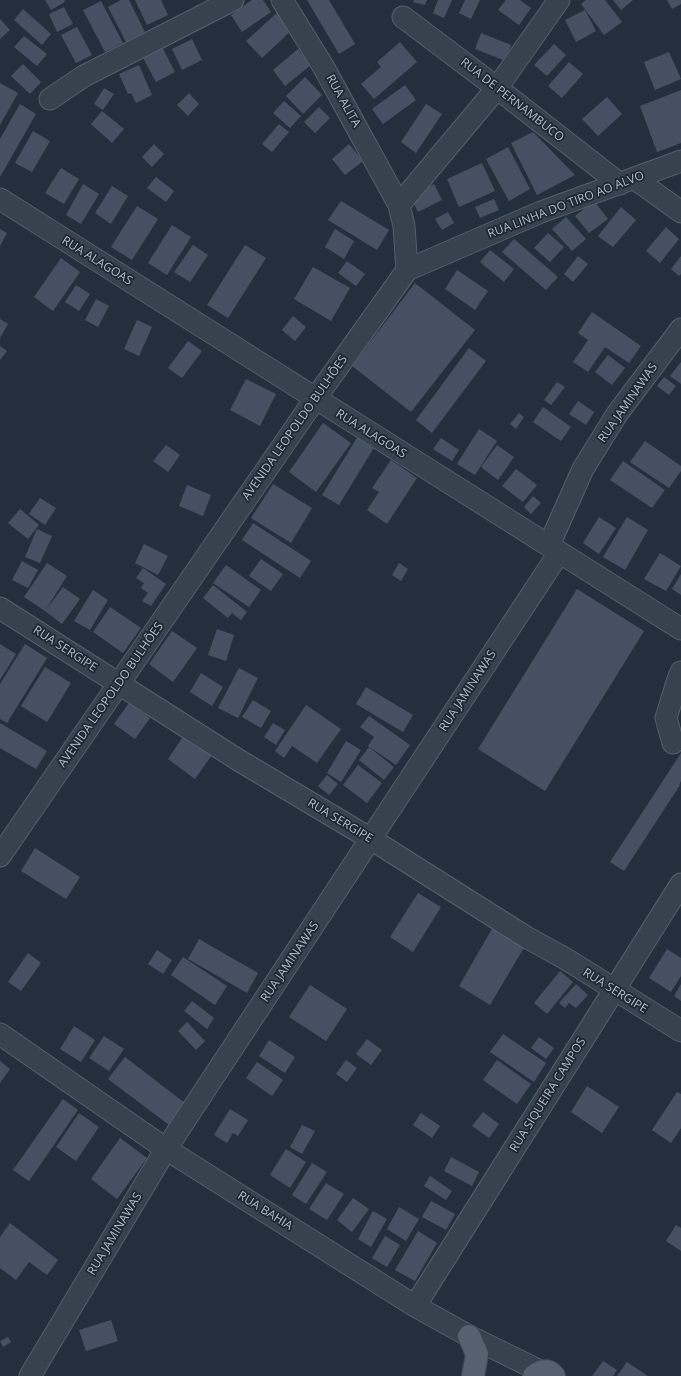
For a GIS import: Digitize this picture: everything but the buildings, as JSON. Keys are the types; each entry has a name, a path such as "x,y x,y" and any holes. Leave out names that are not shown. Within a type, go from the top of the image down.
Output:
{"main road":[{"path":"469,1336 477,1354 473,1376"}],"street":[{"path":"50,99 84,76 233,0"},
{"name":"RUA ALITA","path":"282,0 323,66 399,204"},
{"path":"407,270 404,226 399,204 497,88 559,0"},
{"name":"RUA DE PERNAMBUCO","path":"403,18 497,88 627,181 681,212"},
{"name":"RUA LINHA DO TIRO AO ALVO","path":"407,270 541,212 681,161"},
{"name":"RUA ALAGOAS","path":"0,199 681,629"},
{"name":"AVENIDA LEOPOLDO BULHÕES","path":"0,856 315,399 407,270"},
{"name":"RUA JAMINAWAS","path":"30,1376 166,1149 371,839 554,549 583,469 617,414 681,329"},
{"name":"RUA SERGIPE","path":"0,608 240,761 371,839 526,937 681,1031"},
{"path":"673,743 666,718 681,672"},
{"name":"RUA SIQUEIRA CAMPOS","path":"415,1306 681,884"},
{"name":"RUA BAHIA","path":"0,1034 166,1149 415,1306 543,1374"}]}
